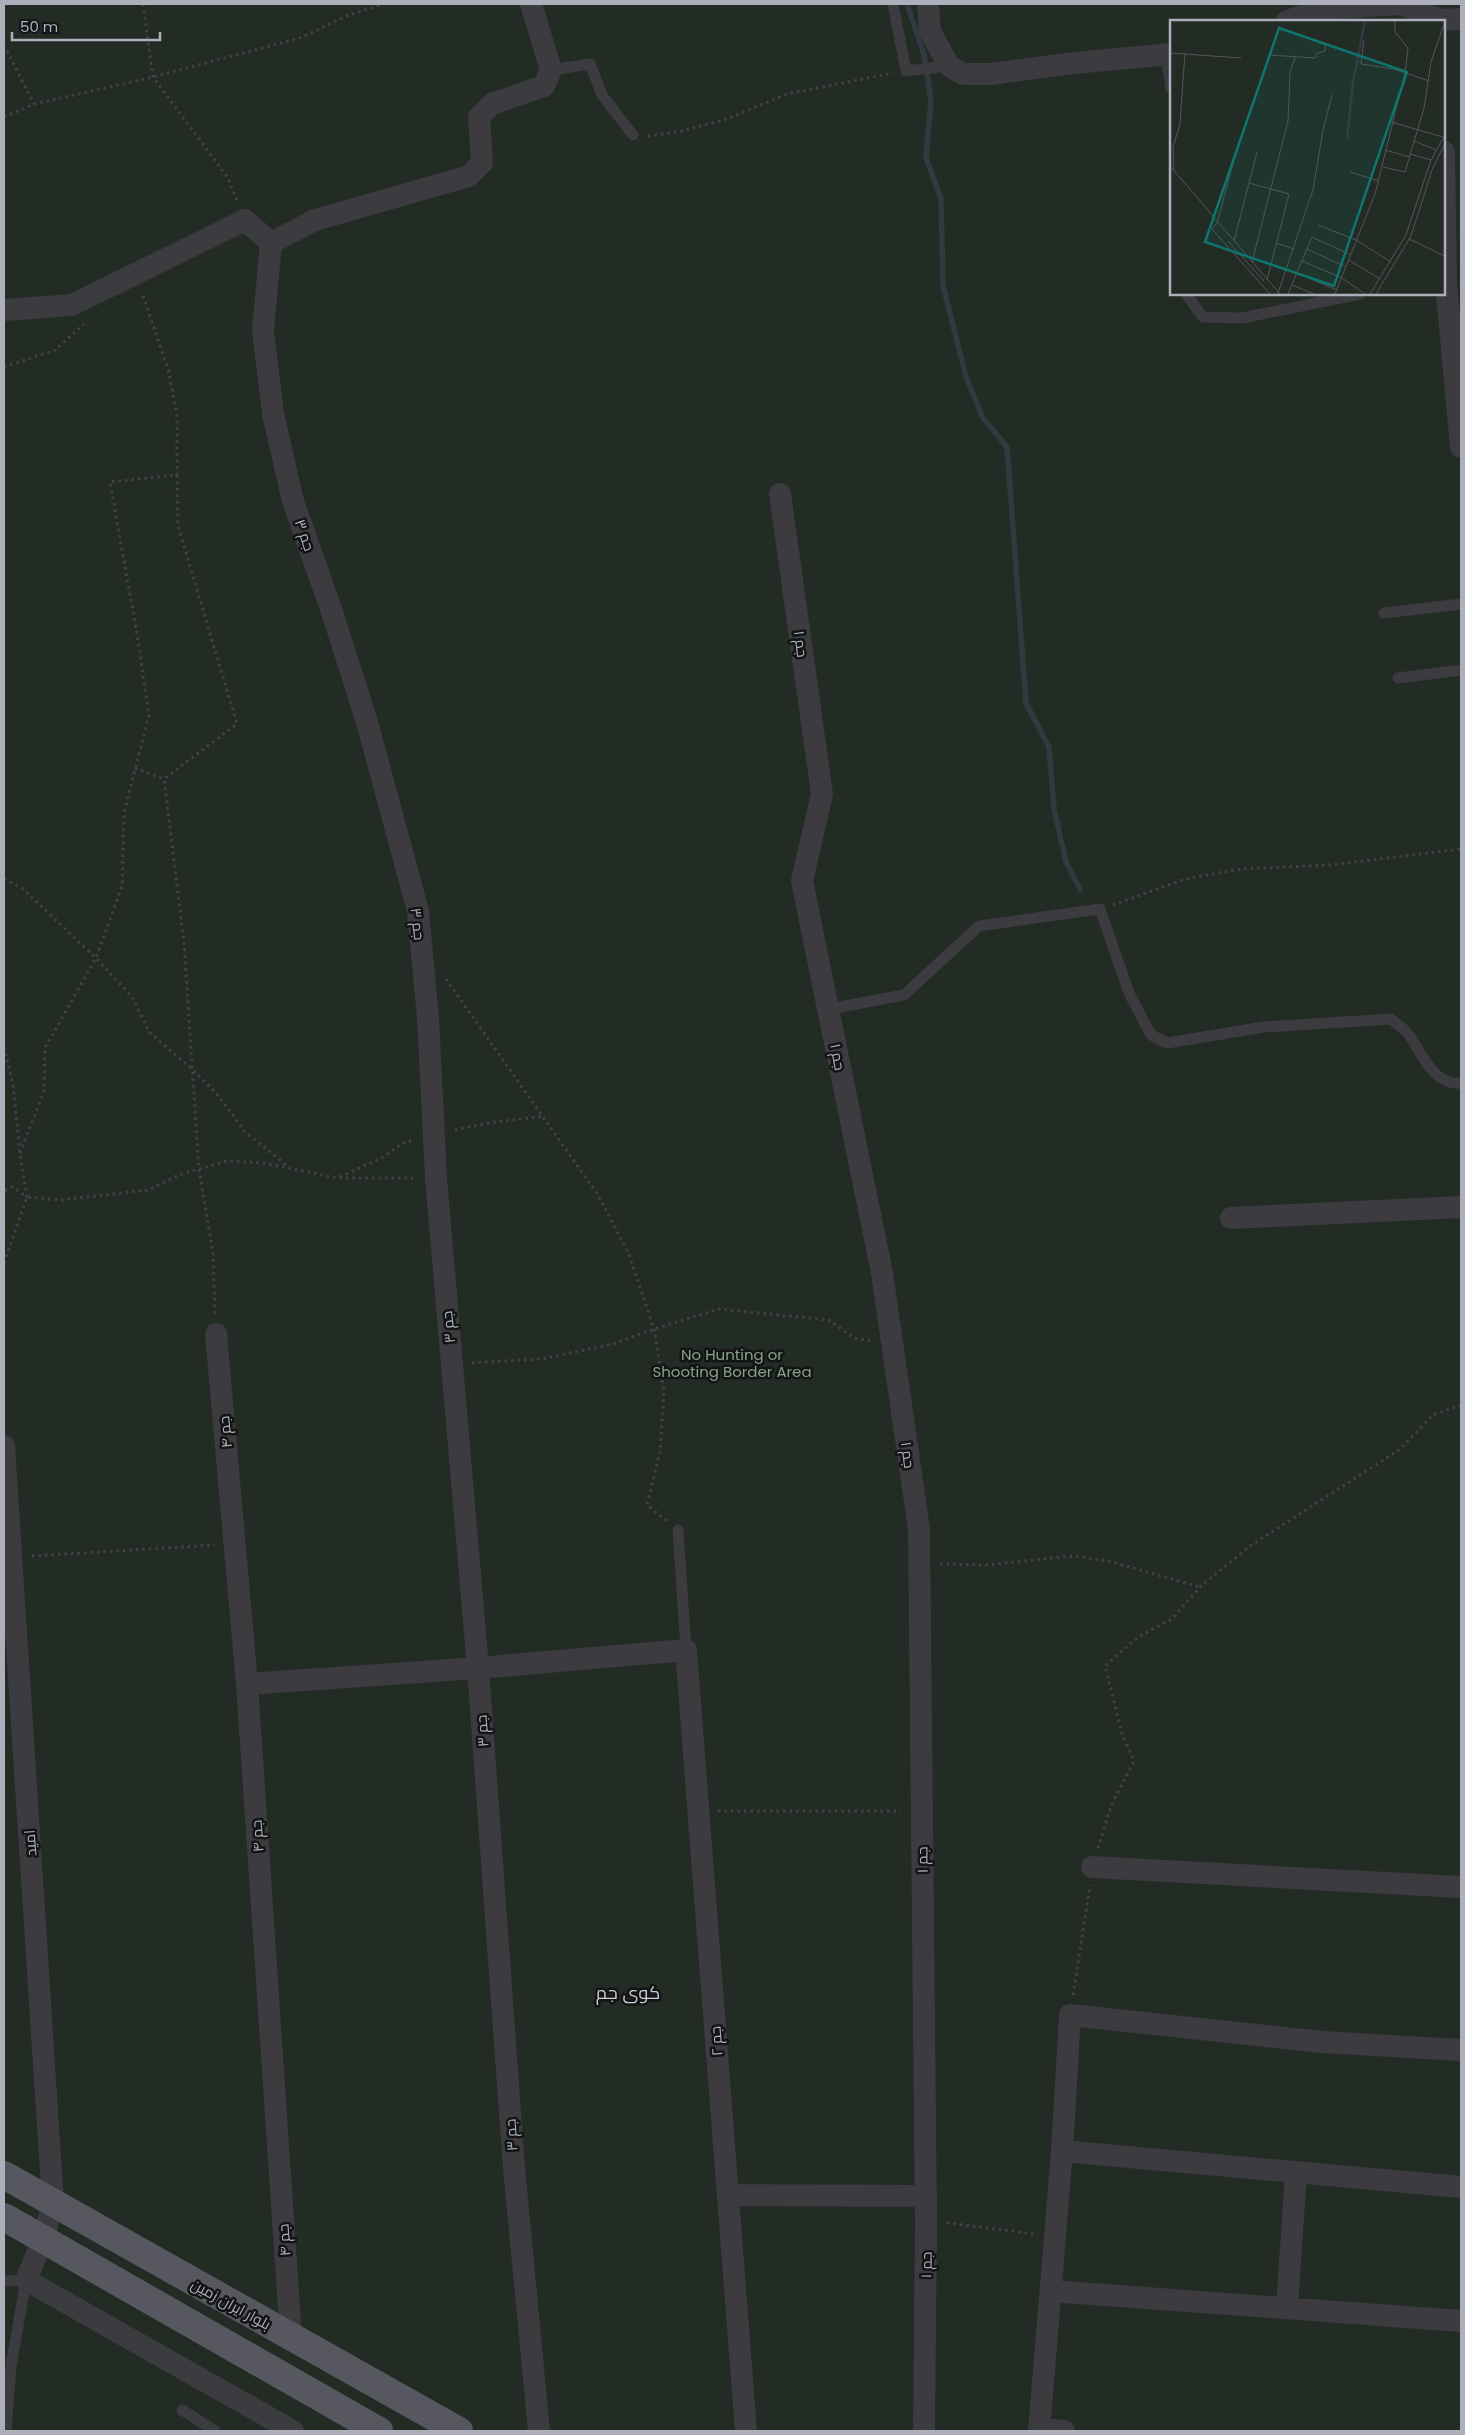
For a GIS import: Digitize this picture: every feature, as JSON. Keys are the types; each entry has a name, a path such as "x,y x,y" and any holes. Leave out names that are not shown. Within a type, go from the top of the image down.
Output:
{"main road":[{"name":"بلوار ایران زمین","path":"4,2175 459,2431"},
{"path":"4,2217 379,2431"}],"street":[{"path":"4,310 72,305 245,220 271,243 315,220 469,176 482,163 479,117 492,104 544,86 551,70 532,4"},
{"path":"928,4 930,31 944,67 963,74 991,74 1074,63 1169,55"},
{"path":"1290,20 1321,8 1400,4 1443,16"},
{"name":"جم ۳","path":"271,243 263,330 273,414 293,501 332,612 367,722 418,911 428,1018 436,1178 478,1668 514,2168 539,2431"},
{"path":"1445,284 1461,447"},
{"name":"جم ۱","path":"780,494 822,794 802,881 882,1273 919,1529 926,2196 924,2431"},
{"path":"1231,1218 1461,1207"},
{"name":"جم ۴","path":"216,1334 247,1684 291,2338"},
{"name":"امید","path":"4,1446 53,2204 44,2240 15,2280"},
{"path":"247,1684 478,1668 686,1650"},
{"name":"جم ۲","path":"686,1650 746,2431"},
{"path":"1092,1867 1461,1887"},
{"path":"1064,2431 1039,2430 1062,2151 1070,2014 1322,2042 1461,2050"},
{"path":"1062,2151 1461,2187"},
{"path":"1287,2308 1296,2172"},
{"path":"728,2196 926,2196"},
{"path":"15,2280 293,2431"},
{"path":"1051,2291 1461,2321"}],"lane":[{"path":"893,4 912,70 944,67"},
{"path":"1169,55 1170,72"},
{"path":"551,70 590,64 602,95 633,136"},
{"path":"1187,295 1203,317 1242,318 1355,295"},
{"path":"1384,612 1461,604"},
{"path":"1398,678 1461,670"},
{"path":"829,1009 904,995 978,926 1100,909 1129,993 1151,1035 1167,1043 1264,1027 1391,1019 1407,1032 1433,1073 1454,1084 1461,1083"},
{"path":"678,1530 686,1650"},
{"path":"6,2431 15,2280"},
{"path":"182,2410 215,2431"}],"path":[{"path":"143,4 153,77 228,178 245,220"},
{"path":"4,117 34,104 153,77 300,38 348,16 383,4"},
{"path":"4,45 34,104"},
{"path":"633,136 645,137 678,132 727,118 786,94 912,70"},
{"path":"136,274 168,370 177,414 178,526 238,724 164,779"},
{"path":"4,366 55,350 84,324 93,294"},
{"path":"20,1153 44,1091 45,1048 96,958 122,886 124,813 149,715 138,640 110,482 177,475"},
{"path":"135,768 164,779"},
{"path":"164,779 184,943 199,1169 213,1254 216,1334"},
{"path":"1100,909 1185,879 1241,869 1330,865 1461,849"},
{"path":"4,879 22,888 96,958 132,997 150,1033 192,1069 219,1096 244,1131 291,1169"},
{"path":"440,971 598,1195 628,1252 654,1329 664,1391 660,1452 647,1505 678,1530"},
{"path":"4,1047 13,1085 27,1197 4,1263"},
{"path":"4,1191 12,1187 27,1197 60,1200 148,1190 179,1175 226,1161 263,1163 337,1178 436,1178"},
{"path":"451,1364 541,1359 613,1344 719,1309 829,1320 854,1338 892,1344"},
{"path":"1070,2014 1092,1867 1111,1806 1134,1761 1122,1734 1105,1666 1138,1637 1172,1619 1200,1587 1250,1546 1398,1450 1433,1415 1461,1406"},
{"path":"11,1558 234,1544"},
{"path":"920,1564 986,1565 1073,1556 1108,1561 1200,1587"},
{"path":"699,1811 922,1811"},
{"path":"926,2221 1055,2236"}],"green space":[{"name":"No Hunting or Shooting Border Area","path":"4,4 1461,4 1461,2431 4,2431"}],"waterway":[{"path":"907,4 924,55 931,101 926,158 941,199 943,286 966,377 983,418 1007,447 1026,703 1049,747 1054,809 1066,862 1080,889"}],"district":[{"name":"کوی جم","path":"628,1992"}]}
